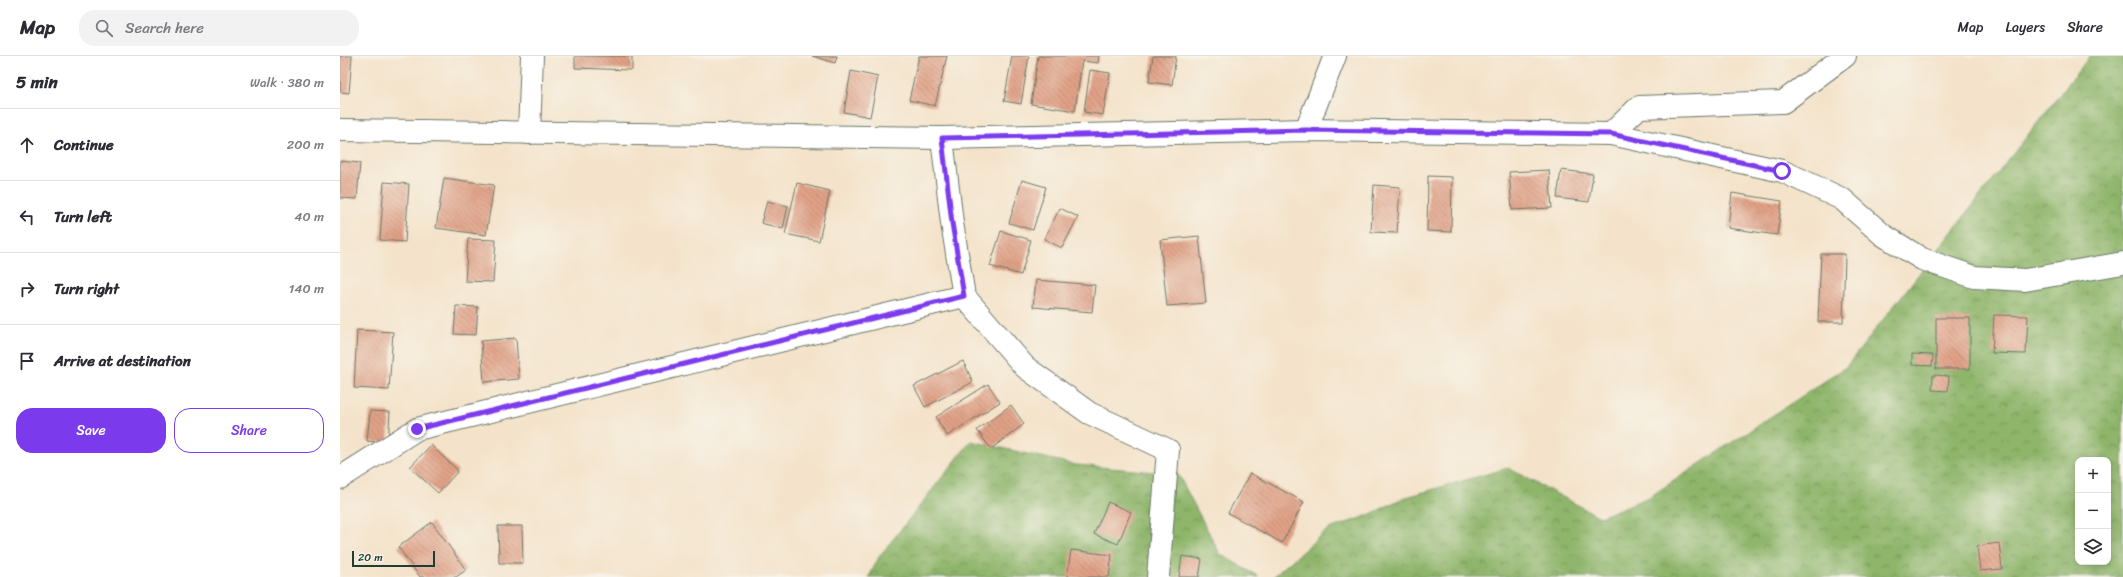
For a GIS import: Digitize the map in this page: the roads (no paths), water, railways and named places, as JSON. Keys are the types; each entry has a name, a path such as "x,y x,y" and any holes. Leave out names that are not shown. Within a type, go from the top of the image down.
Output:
{"street":[{"path":"529,133 532,56"},
{"path":"1306,130 1335,56"},
{"path":"1611,134 1639,107 1783,102 1845,56"},
{"path":"340,130 942,138 1306,130 1611,134 1782,171 1842,199 1883,235 1922,260 1974,277 2025,280 2123,263"},
{"path":"942,138 952,223 964,296 1025,367 1089,413 1168,450 1158,577"},
{"path":"340,478 417,429 964,296"}]}
